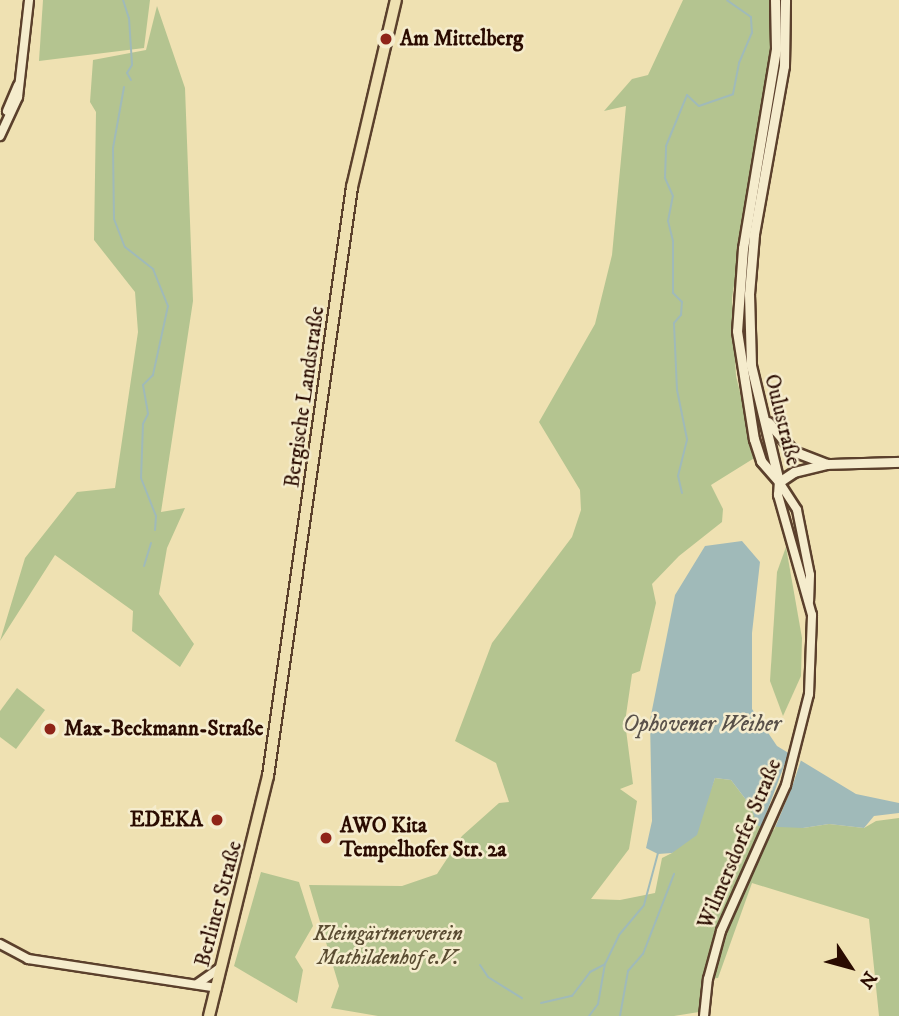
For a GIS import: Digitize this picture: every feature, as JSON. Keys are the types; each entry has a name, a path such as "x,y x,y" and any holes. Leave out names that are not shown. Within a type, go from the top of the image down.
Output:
{"main road":[{"name":"Bergische Landstraße","path":"264,801 285,678 352,187 396,0"},
{"name":"Oulustraße","path":"775,0 776,49 743,248 737,331 754,439 761,461 779,482"},
{"name":"Oulustraße","path":"779,482 756,396 749,294 754,234 784,65 785,0"},
{"path":"751,352 771,429 793,451 827,464"},
{"path":"779,482 794,472 827,464 899,461"},
{"name":"Berliner Straße","path":"209,1016 264,801"}],"street":[{"path":"0,136 18,85 29,0"},
{"name":"Wilmersdorfer Straße","path":"704,1016 713,956 786,785 801,734 810,676 809,601 778,495 779,482"},
{"path":"0,944 28,959 96,967 217,988"},
{"path":"197,984 223,964"}],"green space":[{"path":"43,0 150,0 144,48 39,61"},
{"name":"Kleingärtnerverein Mathildenhof e.V.","path":"683,0 771,0 770,61 732,298 736,376 756,457 711,485 723,509 722,522 679,556 652,584 656,603 640,671 632,674 625,722 633,784 620,789 637,801 629,849 591,899 620,900 655,893 662,858 672,853 705,805 715,778 731,780 750,805 803,828 829,824 864,828 876,821 899,818 899,1016 879,1016 869,919 752,883 718,978 706,979 699,1012 674,1016 378,1016 331,1008 339,986 309,885 402,886 437,874 462,836 499,803 509,802 496,763 455,741 492,643 572,537 581,510 580,490 539,422 595,324 612,255 626,106 604,111 632,79 648,75"},
{"path":"157,6 185,88 193,301 161,512 185,508 167,548 159,594 194,644 180,667 132,631 133,611 55,555 0,641 25,558 77,492 115,488 138,332 135,292 94,240 96,112 90,102 93,60 146,50"},
{"path":"786,547 802,638 801,676 783,716 770,681 777,572"},
{"path":"17,688 45,710 16,749 0,737 0,711"},
{"path":"261,872 299,882 313,926 295,957 303,970 297,1003 234,966"}],"water":[{"name":"Ophovener Weiher","path":"742,541 760,562 752,633 752,709 777,746 856,794 899,803 899,813 874,816 864,828 829,824 803,828 758,826 750,805 731,780 715,778 697,835 672,853 658,854 646,848 652,821 650,720 675,595 705,546"}],"pier":[{"path":"790,750 802,757 792,787 774,830 760,830"}],"waterway":[{"path":"123,0 129,18 132,65 127,73 131,80"},
{"path":"682,493 678,476 687,439 677,390 674,323 681,315 682,302 673,293 673,241 668,221 673,196 665,178 666,146 687,95 699,106 733,94 739,63 752,33 751,17 727,0"},
{"path":"124,87 113,148 114,219 125,247 153,269 168,306 153,375 143,385 148,414 143,424 141,478 156,516 155,530"},
{"path":"144,566 151,543"},
{"path":"589,1016 598,1004 605,964 619,935 644,905 658,853"},
{"path":"620,1016 628,971 643,954 674,874"},
{"path":"541,1003 572,996 590,972 605,964"},
{"path":"480,965 488,977 522,998"}],"place":[{"name":"Am Mittelberg","path":"386,39"},
{"name":"Max-Beckmann-Straße","path":"50,729"},
{"name":"EDEKA","path":"217,820"},
{"name":"AWO Kita Tempelhofer Str. 2a","path":"326,838"}]}
